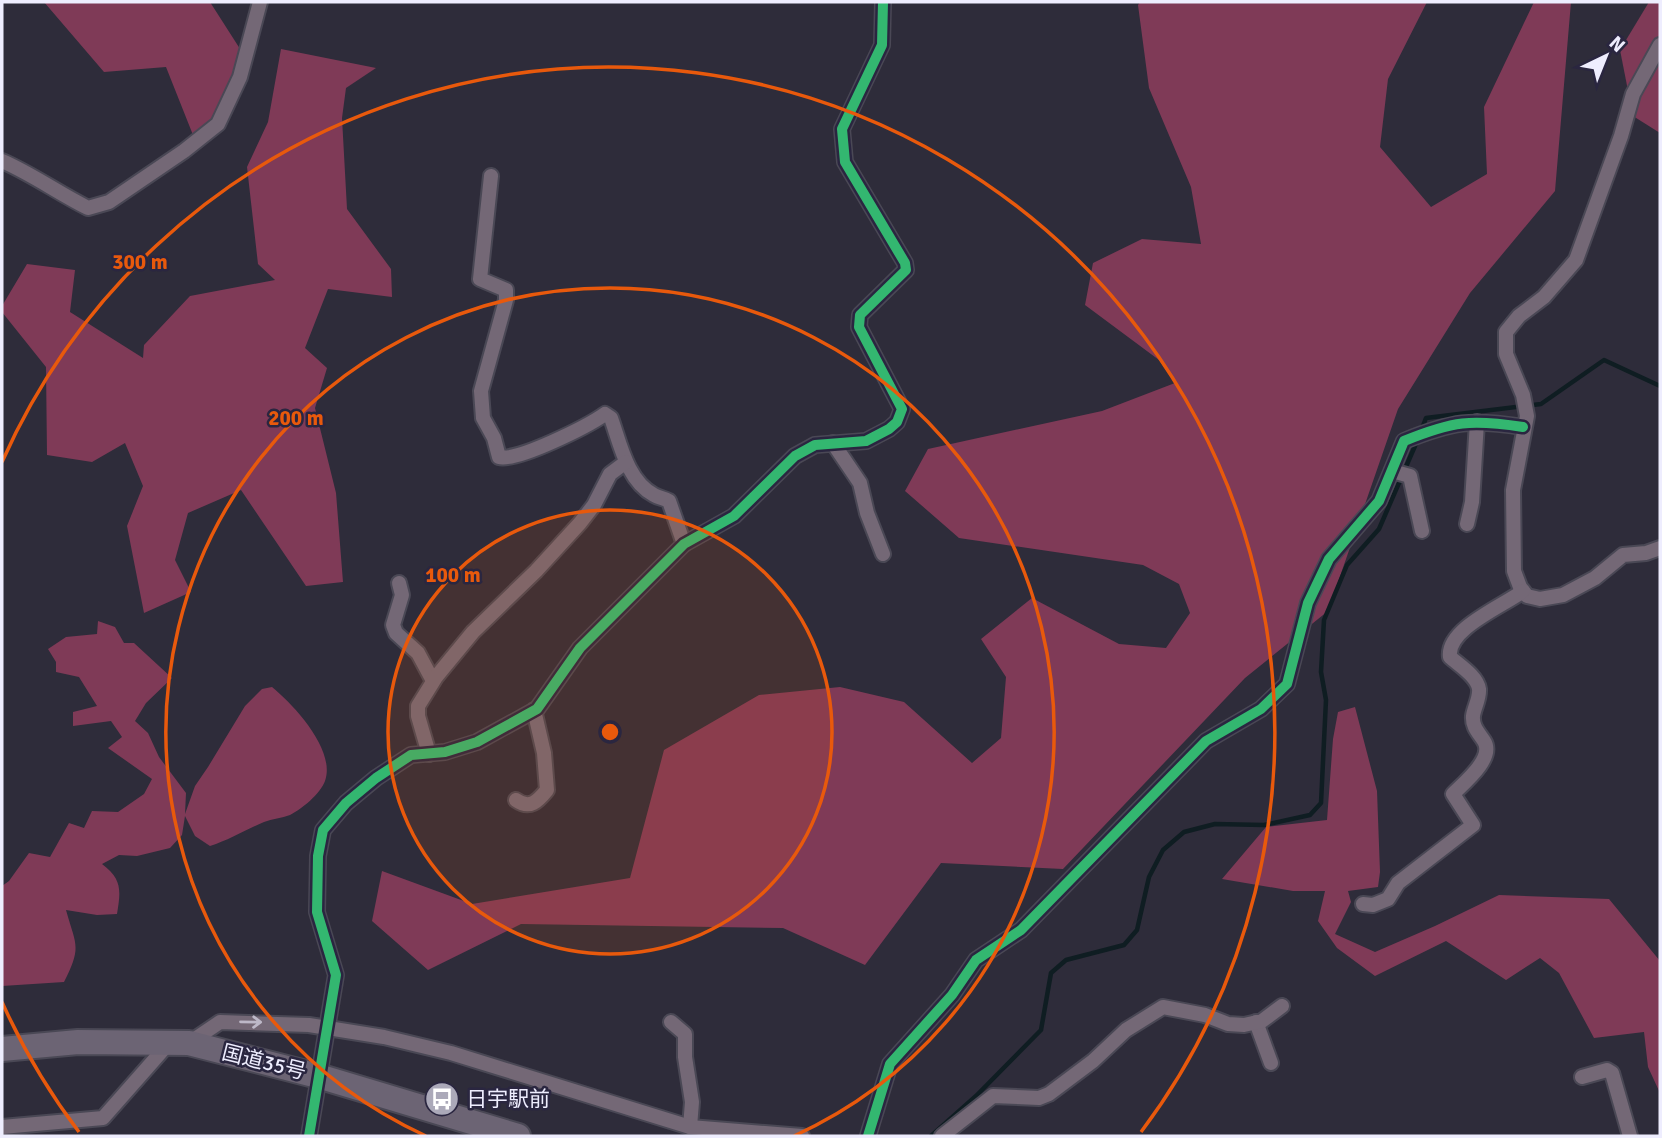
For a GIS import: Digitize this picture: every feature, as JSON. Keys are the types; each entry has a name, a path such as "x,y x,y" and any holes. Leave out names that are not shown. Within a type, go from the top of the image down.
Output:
{"highway":[{"name":"国道35号","path":"2,1049 78,1042 179,1043 318,1076 518,1136"}],"street":[{"path":"2,161 40,179 88,208 108,202 184,151 218,124 240,77 260,2"},
{"path":"309,1136 337,975 317,912 318,856 323,830 346,803 376,778 411,755 445,752 477,742 534,710 580,648 684,544 734,516 795,456 815,445 866,441 897,422 902,409 859,327 860,315 906,270 905,263 845,162 842,129 882,45 883,2"},
{"path":"1660,45 1633,94 1621,136 1576,260 1544,297 1519,316 1506,332 1506,354 1523,395 1525,422 1513,490 1514,571 1524,592 1527,596 1540,599 1563,596 1595,578 1623,555 1660,548"},
{"path":"491,176 480,279 506,290 506,300 481,391 484,418 494,438 499,457 508,460 556,441 605,414 611,418 626,462 641,485 654,496 669,501 684,544"},
{"path":"1467,524 1472,502 1477,422"},
{"path":"868,1136 890,1064 952,995 976,960 1021,930 1206,741 1261,709 1287,684 1308,603 1329,559 1379,500 1404,441 1448,424 1525,422"},
{"path":"833,443 860,483 867,513 883,554"},
{"path":"429,754 418,716 418,706 433,681 473,632 536,571 580,523 594,505 610,474 626,462"},
{"path":"1393,471 1410,476 1422,531"},
{"path":"399,583 402,595 393,625 396,633 418,653 433,681"},
{"path":"1363,904 1373,905 1388,899 1398,883 1474,825 1453,794 1484,760 1487,744 1475,729 1473,716 1479,690 1475,680 1450,657 1448,649 1454,638 1469,625 1524,592"},
{"path":"516,800 522,804 538,802 547,790 544,753 534,710"},
{"path":"942,1136 993,1096 1039,1098 1049,1094 1093,1062 1126,1030 1163,1007 1205,1015 1228,1024 1244,1025 1262,1021 1282,1006"},
{"path":"2,1128 103,1118 179,1043 220,1022 297,1024 384,1037 451,1053 690,1127 802,1136"},
{"path":"671,1022 685,1034 685,1058 692,1102 690,1127"},
{"path":"1256,1022 1271,1063"},
{"path":"1582,1077 1607,1070 1612,1073 1630,1136"}],"shaded area":[{"path":"44,2 210,2 242,52 211,131 193,135 166,67 104,72"},
{"path":"1140,2 1427,2 1388,79 1380,147 1431,207 1487,174 1484,107 1534,2 1571,2 1555,191 1470,293 1398,409 1328,611 1245,678 1063,869 941,863 865,965 783,928 521,924 428,970 372,921 382,871 472,904 630,878 664,750 759,695 840,687 904,702 972,763 1001,738 1006,677 981,639 1032,598 1119,644 1166,648 1190,613 1179,584 1143,565 959,538 905,491 928,449 1102,411 1175,383 1159,360 1085,305 1093,263 1142,239 1201,244 1191,187 1149,88 1138,5"},
{"path":"1649,2 1660,2 1660,133 1633,116 1620,50"},
{"path":"281,49 376,68 346,88 342,118 347,209 391,269 392,297 328,289 305,348 327,368 315,408 336,493 343,582 306,586 241,490 188,513 175,560 191,592 144,613 127,526 143,486 125,443 92,462 47,455 46,367 2,312 2,306 27,264 75,270 70,312 143,358 144,345 190,296 275,280 258,264 247,167 268,122"},
{"path":"98,621 115,627 124,643 134,643 172,678 146,703 135,721 148,733 159,757 186,793 185,814 195,786 245,706 262,689 272,687 311,729 324,756 327,769 325,781 315,796 295,812 264,822 217,844 210,846 195,836 185,816 182,835 170,848 137,856 119,855 102,864 117,880 117,914 97,915 66,910 76,946 64,982 2,986 2,886 9,881 29,853 50,857 69,823 84,828 92,811 118,812 144,794 152,779 108,748 122,737 111,721 73,726 73,712 97,706 79,677 56,672 56,662 48,649 66,637 97,634"},
{"path":"1355,707 1377,791 1380,872 1378,887 1348,891 1351,902 1335,934 1375,952 1499,895 1609,899 1660,961 1660,1093 1648,1067 1644,1032 1594,1038 1559,973 1540,958 1506,980 1446,941 1375,976 1337,948 1318,921 1325,891 1293,891 1222,879 1266,827 1327,820 1333,739 1338,712"}],"waterway":[{"path":"1421,431 1426,418 1541,404 1604,360 1660,386"},
{"path":"931,1136 976,1096 1041,1030 1051,973 1066,960 1124,945 1137,930 1149,877 1163,850 1184,832 1215,824 1264,825 1310,815 1321,803 1326,700 1321,672 1324,620 1347,565 1379,529 1418,439"}],"cycle path":[{"path":"309,1136 336,975 317,912 318,856 323,830 346,803 376,778 411,755 445,752 477,742 537,709 580,648 684,544 734,516 795,456 815,445 866,441 897,422 902,409 859,327 860,315 906,270 905,263 845,162 842,129 882,45 883,2"},
{"path":"868,1136 890,1064 952,995 976,960 1021,930 1206,741 1261,709 1287,684 1308,603 1329,559 1379,501 1404,441 1436,429 1462,424 1489,423 1523,427"}],"place":[{"name":"日宇駅前","path":"442,1099"}]}
